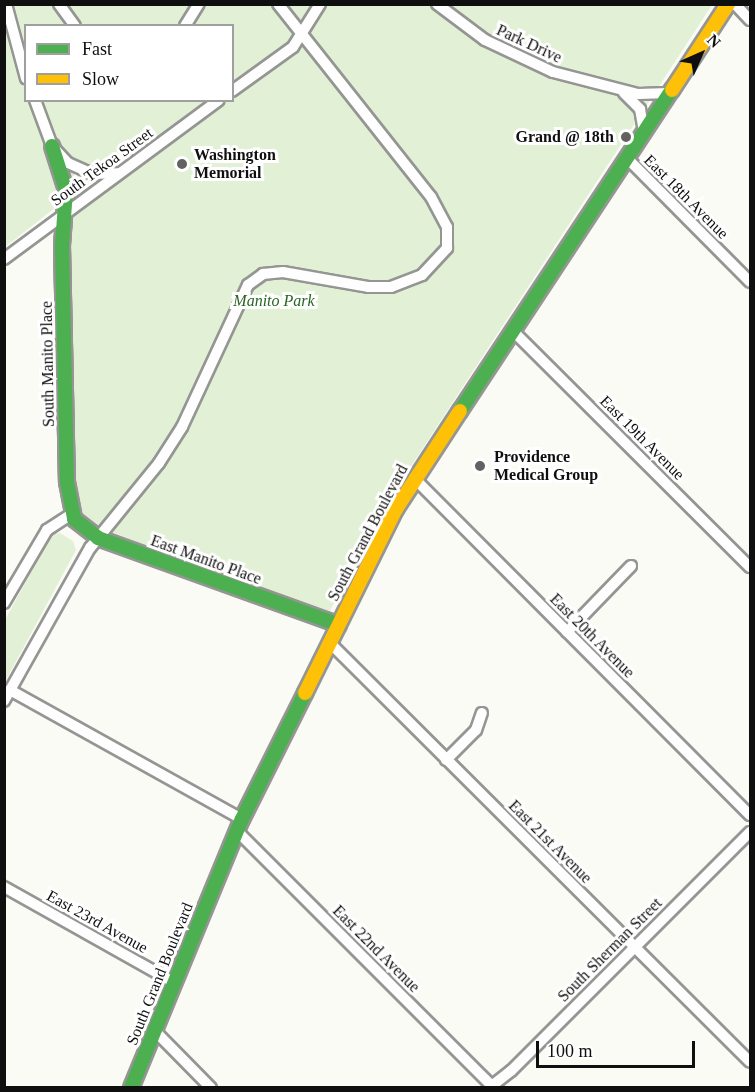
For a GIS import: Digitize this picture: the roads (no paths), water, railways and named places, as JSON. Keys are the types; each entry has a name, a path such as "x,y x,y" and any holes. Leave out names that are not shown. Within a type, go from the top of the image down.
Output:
{"main road":[{"name":"South Grand Boulevard","path":"131,1088 239,825 414,478 728,4"},
{"name":"South Manito Place","path":"52,146 65,184 66,482 72,514"},
{"name":"East Manito Place","path":"72,514 83,529 98,538 339,625"}],"street":[{"path":"6,4 8,38 24,74"},
{"path":"58,4 73,24"},
{"path":"186,24 199,4"},
{"path":"4,701 98,538 168,450 205,382 240,295 252,281 263,274 283,272 368,286 391,287 422,275 447,248 447,227 431,197 278,4"},
{"path":"234,89 302,36 320,4"},
{"name":"Park Drive","path":"437,4 485,40 519,59 566,77 619,90 646,95 669,93"},
{"path":"735,4 750,20"},
{"path":"619,90 640,109 644,131"},
{"path":"35,102 52,146 81,170 119,173"},
{"name":"South Tekoa Street","path":"4,259 216,102"},
{"name":"East 18th Avenue","path":"626,157 750,282"},
{"name":"East 19th Avenue","path":"512,330 750,567"},
{"name":"East 20th Avenue","path":"414,478 750,815"},
{"path":"4,603 44,534 72,514"},
{"path":"567,633 631,566"},
{"name":"East 21st Avenue","path":"330,643 750,1062"},
{"name":"East 22nd Avenue","path":"10,690 239,825 491,1087"},
{"path":"446,760 476,730 482,713"},
{"name":"South Sherman Street","path":"491,1087 511,1071 750,832"},
{"name":"East 23rd Avenue","path":"4,887 175,983"},
{"path":"155,1031 211,1088"}],"place":[{"name":"Grand @ 18th","path":"626,137"},
{"name":"Washington Memorial","path":"182,164"},
{"name":"Providence Medical Group","path":"480,466"}],"park label":[{"name":"Manito Park","path":"274,301"}]}
